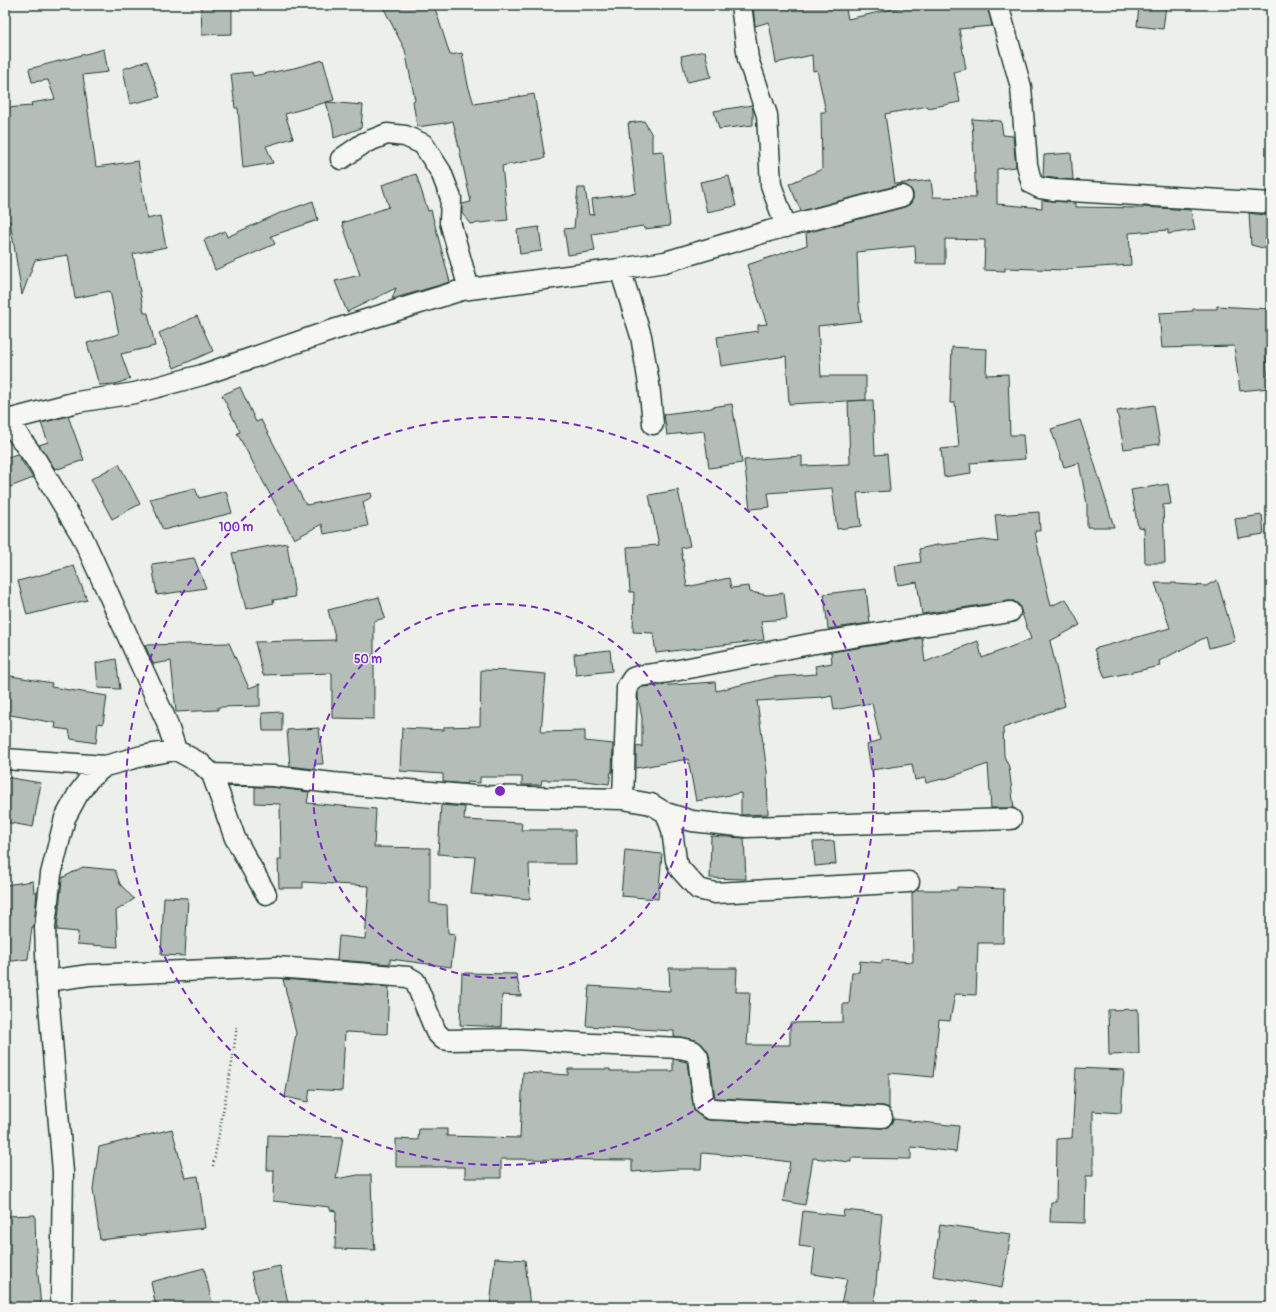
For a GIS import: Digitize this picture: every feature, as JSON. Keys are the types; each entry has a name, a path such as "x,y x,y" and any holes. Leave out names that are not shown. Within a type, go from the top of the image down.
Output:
{"street":[{"path":"741,5 748,59 766,115 771,185 786,227"},
{"path":"998,5 1021,87 1028,164 1032,184 1040,188 1054,190 1271,203"},
{"path":"341,159 364,144 388,134 405,136 423,144 441,172 451,198 450,222 469,289"},
{"path":"176,750 166,720 82,536 36,460 6,418 77,402 135,393 202,375 330,331 469,289 665,262 786,227 902,196"},
{"path":"620,269 641,336 649,384 653,424"},
{"path":"623,800 627,687 634,678 810,644 1010,612"},
{"path":"5,758 104,766 142,756 176,750 200,763 212,774 235,838 266,894"},
{"path":"61,1307 63,1172 47,981 46,919 51,874 65,818 78,794 90,778 104,766"},
{"path":"212,774 273,776 474,796 623,800 651,804 666,813 692,821 747,828 1011,819"},
{"path":"666,813 672,830 676,860 680,869 698,889 715,893 909,882"},
{"path":"47,981 89,975 276,968 408,977 415,981 436,1032 444,1039 517,1038 593,1044 680,1048 693,1051 698,1057 704,1105 710,1109 882,1117"}],"path":[{"path":"213,1166 238,1025"}],"building":[{"path":"201,5 232,5 232,34 202,35"},
{"path":"382,5 434,5 450,55 462,53 468,85 474,104 534,94 545,158 502,166 508,220 470,224 462,213 462,204 471,202 453,121 417,127 413,101 415,100 405,50"},
{"path":"753,5 845,5 848,19 911,5 987,5 992,26 959,29 966,69 954,72 960,102 885,114 895,184 931,180 933,197 976,198 972,119 1001,121 1003,135 1013,136 1016,167 997,169 997,204 1042,208 1042,200 1075,203 1075,207 1143,207 1191,210 1195,230 1168,234 1168,230 1129,233 1131,265 1066,270 1005,268 1005,271 984,270 985,240 945,239 945,264 916,264 915,246 857,252 861,321 818,326 821,376 866,376 866,400 789,404 786,356 721,366 717,337 758,331 758,325 767,324 747,265 807,245 806,233 905,207 910,204 913,199 913,193 910,188 905,185 899,185 801,211 789,184 822,169 821,112 826,112 817,70 813,71 812,55 776,63 769,22 755,26"},
{"path":"1139,5 1166,5 1163,29 1137,26"},
{"path":"104,49 108,72 83,75 96,167 138,161 147,219 160,216 166,247 133,254 144,313 148,313 155,346 121,354 130,379 115,384 99,385 87,343 119,334 110,291 75,298 68,255 35,260 22,295 10,221 5,221 5,108 32,106 31,103 55,99 48,80 32,82 29,69"},
{"path":"705,51 711,77 687,82 681,56"},
{"path":"323,60 334,100 285,114 293,138 266,146 273,163 243,168 238,108 235,108 231,74 252,72 253,76 294,68"},
{"path":"147,61 160,97 130,104 123,69"},
{"path":"326,102 363,105 361,128 334,138 333,127"},
{"path":"752,105 753,125 719,129 714,111"},
{"path":"644,121 652,135 652,152 663,151 670,226 644,229 643,226 592,234 595,251 568,255 564,229 574,228 578,188 585,188 589,215 594,214 592,199 636,193 628,123"},
{"path":"1071,153 1073,180 1043,177 1044,155"},
{"path":"416,174 428,211 431,210 450,282 392,299 396,288 347,312 335,281 360,275 342,223 389,207 382,185"},
{"path":"729,176 736,206 707,212 700,182"},
{"path":"313,201 318,220 271,236 275,244 215,270 204,240 225,231 227,237 280,213"},
{"path":"1249,213 1271,216 1271,250 1251,245"},
{"path":"539,227 542,251 520,254 517,230"},
{"path":"1217,306 1271,309 1271,349 1265,348 1269,388 1240,391 1234,346 1162,348 1159,313 1193,311 1193,309 1217,309"},
{"path":"197,316 213,351 174,368 159,333"},
{"path":"952,347 987,349 986,375 1008,374 1010,435 1023,435 1025,459 970,463 971,473 944,477 941,449 959,447 955,403 950,403"},
{"path":"240,387 256,422 261,420 306,505 371,493 372,497 363,502 368,526 324,534 322,524 294,539 237,433 240,432 222,395"},
{"path":"873,400 875,455 887,454 890,491 857,493 861,526 837,529 832,488 768,493 770,507 750,509 744,460 802,456 802,466 850,464 848,401"},
{"path":"732,404 742,463 709,468 704,431 667,435 664,414"},
{"path":"1154,405 1160,444 1124,449 1117,411"},
{"path":"68,416 84,460 55,469 39,445 48,442 41,423"},
{"path":"1080,420 1114,527 1087,527 1087,504 1079,463 1064,467 1051,429"},
{"path":"17,454 33,478 5,489 5,458"},
{"path":"119,464 140,504 112,519 91,479"},
{"path":"1168,484 1171,504 1163,505 1165,563 1145,563 1144,528 1138,527 1131,490"},
{"path":"195,488 199,498 226,491 232,513 163,530 150,499"},
{"path":"678,490 690,546 681,548 687,587 729,578 731,588 749,586 750,592 767,595 784,593 787,619 761,621 764,640 656,653 653,633 633,632 634,592 630,592 627,547 659,545 649,495"},
{"path":"1039,512 1040,531 1035,531 1051,606 1066,599 1080,625 1050,641 1065,706 1003,728 1004,756 1009,767 1014,808 991,808 988,764 942,780 926,783 925,778 915,780 912,764 871,770 867,745 880,740 872,703 834,710 832,696 822,698 757,701 767,771 768,814 741,815 741,793 696,801 688,759 636,768 636,746 642,747 642,718 638,691 642,687 715,682 716,691 773,677 817,674 815,666 832,663 831,652 922,638 925,662 978,641 982,658 1031,639 1019,605 1014,601 922,614 917,582 898,585 895,566 921,562 919,549 941,544 984,540 998,542 995,515"},
{"path":"1262,515 1264,534 1238,538 1235,519"},
{"path":"287,543 295,597 273,600 274,603 246,609 232,553"},
{"path":"194,558 206,588 157,595 152,564"},
{"path":"74,566 87,600 27,615 18,581"},
{"path":"1217,580 1235,641 1209,648 1206,637 1159,661 1160,666 1105,678 1094,649 1170,628 1155,583 1176,583 1206,586"},
{"path":"866,589 870,623 828,629 824,594"},
{"path":"379,597 385,618 374,621 374,719 332,718 332,673 263,675 255,642 336,640 328,610"},
{"path":"229,643 249,688 260,684 260,706 218,707 218,710 176,712 171,661 153,664 145,645"},
{"path":"610,650 612,671 576,675 574,654"},
{"path":"116,659 120,689 98,688 96,663"},
{"path":"481,670 546,674 541,732 585,731 585,741 613,744 612,772 609,784 577,780 542,780 541,785 522,785 522,777 480,777 480,783 467,782 467,784 443,782 443,774 400,771 402,728 444,730 444,727 480,726"},
{"path":"5,675 52,683 51,687 107,696 103,724 98,723 96,743 71,739 69,730 55,728 56,723 5,714"},
{"path":"282,712 282,731 263,731 262,713"},
{"path":"319,728 323,764 315,764 314,769 290,766 287,730"},
{"path":"5,777 41,783 33,827 5,822"},
{"path":"255,787 272,787 309,792 307,803 376,809 374,847 430,848 430,903 447,905 448,933 455,934 451,967 390,959 390,964 337,960 339,936 365,939 369,886 303,882 303,888 279,888 278,860 281,860 280,804 255,803"},
{"path":"441,805 465,807 464,820 522,823 521,830 575,830 576,864 529,864 530,899 471,894 475,857 438,854"},
{"path":"711,836 744,838 746,879 710,878"},
{"path":"834,841 836,864 815,866 813,842"},
{"path":"625,850 662,854 658,899 621,896"},
{"path":"83,867 115,870 120,884 134,899 116,911 118,947 77,944 78,932 57,930 62,878"},
{"path":"33,881 34,893 37,891 34,927 32,927 28,959 5,962 5,885"},
{"path":"957,887 1004,889 1003,943 978,943 976,995 955,994 950,1021 939,1020 933,1077 889,1073 889,1108 883,1106 715,1098 709,1055 702,1044 696,1040 674,1036 674,1031 586,1026 589,986 670,991 669,968 737,968 736,992 750,992 747,1045 790,1045 790,1023 843,1022 843,1004 849,1004 852,972 859,972 860,961 882,963 882,960 913,962 912,893 916,890 957,890"},
{"path":"164,897 188,898 185,956 161,955"},
{"path":"462,973 516,974 521,996 502,995 501,1027 460,1025"},
{"path":"283,979 389,987 387,1034 345,1032 342,1091 310,1089 308,1102 285,1097 296,1033"},
{"path":"1138,1009 1139,1054 1109,1055 1108,1010"},
{"path":"673,1059 687,1062 694,1111 704,1119 881,1128 888,1127 893,1119 959,1126 956,1152 911,1147 911,1159 851,1158 851,1162 813,1158 805,1205 783,1201 790,1162 761,1158 702,1153 701,1169 632,1172 632,1160 501,1159 501,1178 465,1178 465,1167 396,1167 396,1139 418,1140 419,1129 447,1129 447,1136 520,1138 523,1072 568,1075 568,1069 673,1071"},
{"path":"1076,1068 1124,1070 1121,1113 1093,1111 1093,1176 1086,1176 1085,1223 1050,1222 1051,1202 1056,1202 1057,1139 1072,1138"},
{"path":"172,1129 185,1178 198,1176 205,1228 100,1240 93,1189 99,1147"},
{"path":"268,1135 343,1137 336,1179 358,1175 371,1175 375,1250 335,1249 336,1211 330,1210 330,1207 273,1201 274,1170 267,1170"},
{"path":"844,1210 882,1214 874,1307 840,1307 847,1279 812,1274 815,1248 799,1246 803,1211 843,1216"},
{"path":"35,1215 36,1253 41,1307 5,1307 5,1288 8,1288 7,1247 5,1247 5,1216"},
{"path":"940,1224 1011,1234 1002,1288 933,1276"},
{"path":"495,1258 525,1260 530,1307 490,1307"},
{"path":"280,1266 289,1307 259,1307 251,1272"},
{"path":"204,1268 213,1307 156,1307 151,1282"}]}
